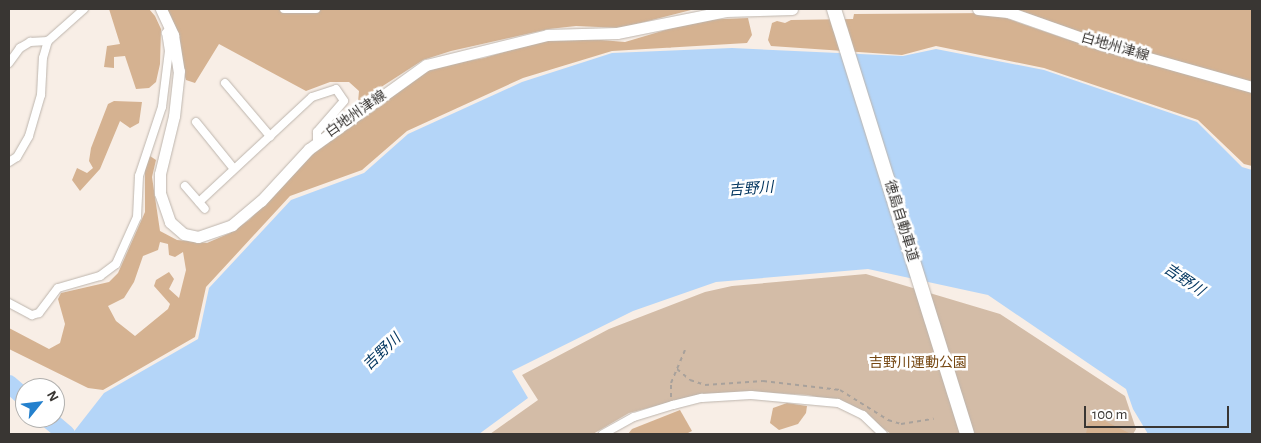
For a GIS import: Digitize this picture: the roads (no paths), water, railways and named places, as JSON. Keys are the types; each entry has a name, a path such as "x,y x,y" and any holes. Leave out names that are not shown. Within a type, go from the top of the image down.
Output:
{"highway":[{"name":"徳島自動車道","path":"834,9 967,434"}],"main road":[{"name":"白地州津線","path":"161,9 170,28 177,56 178,87 160,174 160,193 170,222 184,234 198,236 232,225 261,201 317,142 426,65 447,57 547,35 617,33 726,11 792,9"},
{"name":"白地州津線","path":"978,9 1018,15 1099,44 1252,87"}],"street":[{"path":"9,162 16,157 29,136 42,95 43,58 48,41 84,9"},
{"path":"284,9 316,9"},
{"path":"9,303 32,315 39,314 58,288 100,276 116,264 137,217 139,176 162,107 170,51 166,33 170,28"},
{"path":"9,63 20,48 30,42 48,41"},
{"path":"225,83 270,136"},
{"path":"198,202 312,97 336,89 344,101 317,132 317,142"},
{"path":"196,122 234,169"},
{"path":"185,186 205,209"},
{"path":"603,434 634,417 672,404 728,395 823,400 858,412 883,434"}],"water":[{"name":"吉野川","path":"732,48 903,56 936,49 1044,70 1197,122 1242,167 1252,170 1252,434 1148,434 1133,409 1126,389 988,295 868,269 716,282 633,311 512,371 528,398 479,434 72,434 104,393 198,339 209,288 291,200 364,173 408,134 522,82 612,53"}],"waterway":[{"path":"9,384 15,389"},
{"path":"59,428 66,434"}],"park label":[{"name":"吉野川運動公園","path":"918,363"}]}
